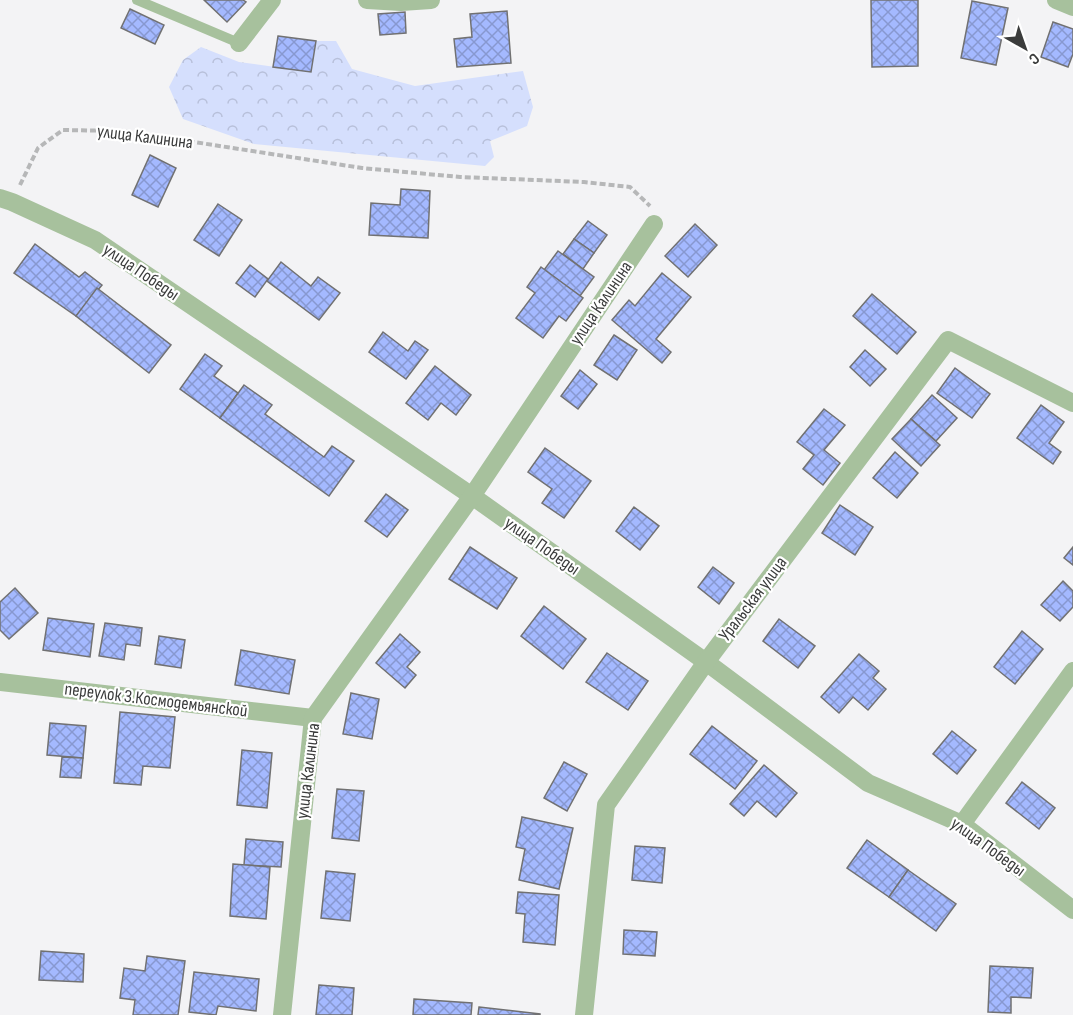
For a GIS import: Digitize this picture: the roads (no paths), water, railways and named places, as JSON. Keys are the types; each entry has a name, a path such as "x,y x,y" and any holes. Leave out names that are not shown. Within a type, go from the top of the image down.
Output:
{"street":[{"path":"239,43 272,0"},
{"path":"367,0 401,2 431,0"},
{"path":"1056,0 1073,7"},
{"name":"улица Победы","path":"6,200 95,240 472,496 706,662 868,783 962,824 1073,910"},
{"name":"улица Калинина","path":"282,1015 313,718 472,496 654,224"},
{"name":"Уральская улица","path":"584,1015 606,805 706,662 948,340 1073,403"},
{"path":"962,824 1073,671"},
{"name":"переулок З.Космодемьянской","path":"0,682 313,718"}],"lane":[{"path":"137,0 239,43"}]}
